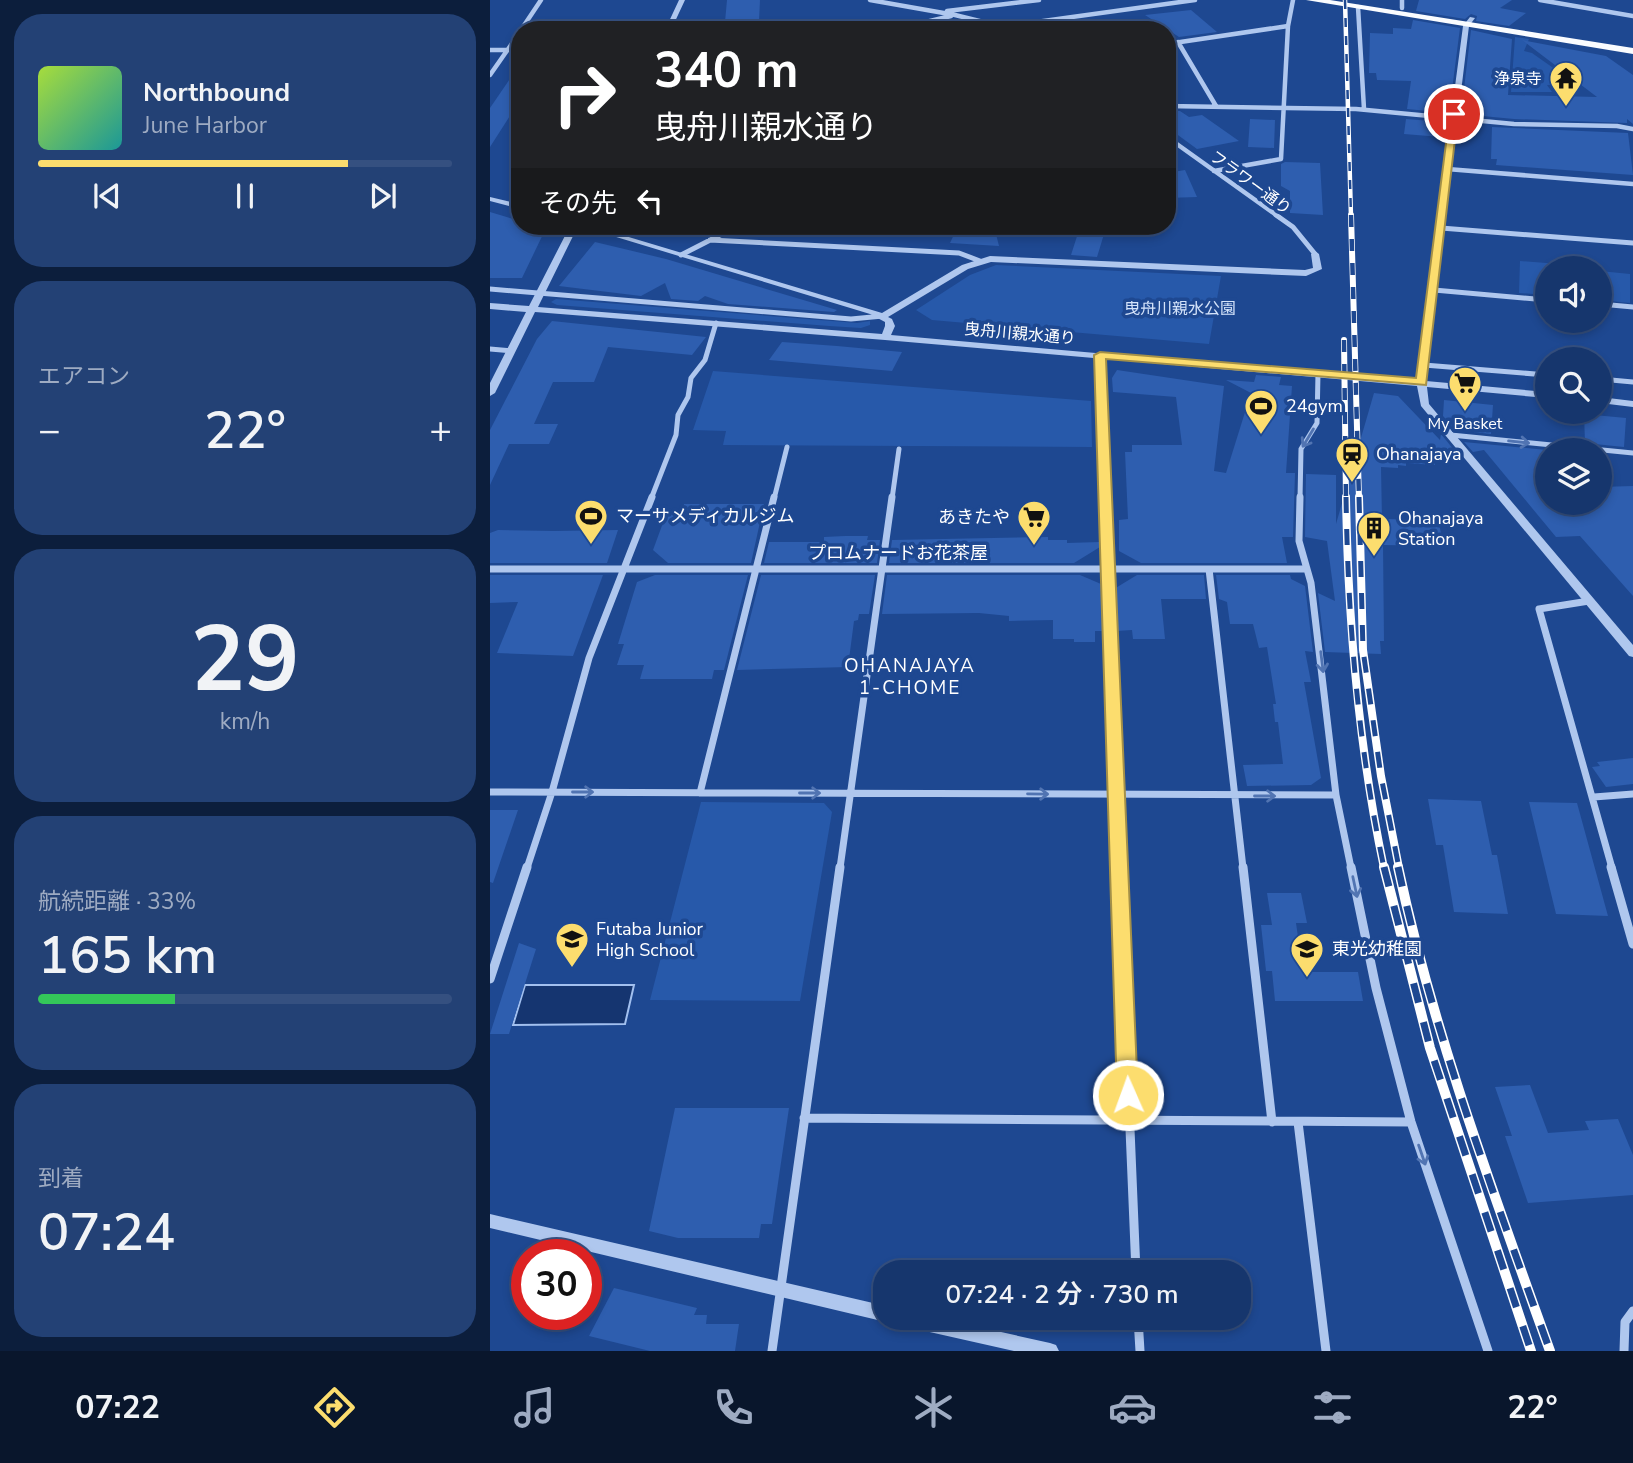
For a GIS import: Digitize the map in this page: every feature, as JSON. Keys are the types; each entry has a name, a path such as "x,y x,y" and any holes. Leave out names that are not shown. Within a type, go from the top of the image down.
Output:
{"highway":[{"path":"1311,0 1469,20 1633,48"},
{"path":"1348,0 1402,4 1469,20"}],"street":[{"path":"527,21 541,0"},
{"path":"672,21 682,0"},
{"path":"870,0 983,21"},
{"path":"940,12 1039,0"},
{"path":"1043,21 1195,0"},
{"path":"1214,171 1282,159 1288,26 1293,0"},
{"path":"1540,0 1633,16"},
{"path":"1358,7 1364,109"},
{"path":"930,21 955,15"},
{"path":"1469,20 1447,169 1421,382 1424,404 1633,653"},
{"path":"1216,106 1178,43 1288,26"},
{"path":"490,75 511,45"},
{"path":"490,50 508,50"},
{"path":"1176,106 1364,109 1514,124 1632,127"},
{"name":"フラワー通り","path":"1176,144 1293,228 1315,254"},
{"path":"1447,169 1633,184"},
{"path":"490,199 511,205"},
{"path":"1441,228 1633,243"},
{"path":"490,393 569,235"},
{"path":"614,235 883,316 890,326 885,337"},
{"path":"681,255 720,235"},
{"path":"710,240 959,253 980,261"},
{"path":"490,289 851,319 883,316 965,267 980,261 1025,259 1306,273 1318,269 1315,254"},
{"path":"1434,290 1535,299"},
{"path":"1612,305 1633,307"},
{"name":"曳舟川親水通り","path":"490,306 1318,373 1535,394"},
{"path":"490,979 552,792 589,658 676,435 678,415 688,397 691,379 705,360 716,323"},
{"path":"490,349 512,351"},
{"path":"1100,355 1106,569 1135,1260"},
{"path":"1424,365 1535,373"},
{"path":"1318,373 1317,423 1301,449 1300,541 1311,583 1320,646 1336,795 1376,988 1411,1122 1488,1351"},
{"path":"1612,380 1633,382"},
{"path":"1612,401 1633,404"},
{"path":"1451,435 1633,453"},
{"path":"700,793 787,447"},
{"path":"772,1351 899,449"},
{"name":"プロムナードお花茶屋","path":"490,569 1307,569"},
{"path":"1209,569 1272,1122"},
{"path":"1589,601 1539,609 1594,797 1633,944"},
{"path":"490,792 1336,795"},
{"path":"1594,797 1633,794"},
{"path":"804,1118 1411,1122"},
{"path":"1298,1122 1326,1351"},
{"path":"490,1221 873,1311"},
{"path":"1624,1351 1625,1322 1633,1311"},
{"path":"956,1330 1050,1351"},
{"path":"1139,1330 1140,1351"}],"green space":[{"path":"1515,37 1529,39 1524,51 1532,53 1576,84 1547,85 1552,92 1511,92"},
{"path":"1520,261 1535,262 1535,294 1519,293"},
{"name":"曳舟川親水公園","path":"996,265 1221,276 1209,344 932,320 916,310 970,275"},
{"path":"1612,272 1630,274 1630,303 1612,301"},
{"path":"556,299 857,323 870,321 870,325 861,328 829,326 557,305 551,302"},
{"path":"713,371 1091,401 1092,447 723,445 726,431 693,430"},
{"path":"701,802 824,803 832,812 800,1001 650,1000"}],"shaded area":[{"path":"525,985 634,985 625,1024 513,1025"}],"building":[{"path":"727,0 760,0 759,21 725,21"},
{"path":"1419,0 1512,0 1500,8 1526,13 1509,26 1476,21 1477,16 1471,14 1465,19 1416,11"},
{"path":"1191,10 1217,32 1179,37 1176,35 1176,21 1154,21 1145,15"},
{"path":"1413,20 1460,28 1449,113 1407,109 1411,81 1377,80 1376,73 1369,73 1370,33 1393,34 1393,28 1411,29"},
{"path":"1471,30 1512,39 1508,95 1597,97 1522,40 1606,56 1633,75 1633,124 1627,119 1627,123 1514,119 1461,114"},
{"path":"511,77 511,114 490,147 490,108"},
{"path":"1176,111 1189,117 1202,115 1239,141 1197,149 1176,134"},
{"path":"1250,119 1275,120 1274,148 1248,147"},
{"path":"1406,119 1444,122 1441,137 1404,134"},
{"path":"1492,127 1628,133 1633,175 1496,165 1497,159 1491,159"},
{"path":"1320,163 1323,215 1290,213 1290,191 1281,186 1281,164"},
{"path":"1185,170 1197,197 1176,198 1176,172"},
{"path":"490,212 511,218 511,235 543,235 522,278 490,278"},
{"path":"954,235 996,235 999,246 950,243"},
{"path":"1077,235 1104,235 1097,257 1071,255"},
{"path":"595,242 666,259 837,310 834,312 728,304 705,296 698,301 671,299 665,283 641,296 559,286"},
{"path":"552,321 706,337 692,355 608,347 594,382 553,382 534,424 558,424 549,444 509,444 490,485 490,430 537,339"},
{"path":"782,342 902,352 892,371 769,360"},
{"path":"1117,370 1224,386 1214,471 1226,473 1251,393 1226,380 1254,382 1256,375 1281,377 1279,385 1292,386 1286,473 1295,473 1293,537 1282,537 1287,563 1141,563 1119,551 1119,520 1128,519 1125,452 1132,452 1132,445 1182,445 1176,397 1113,392 1112,378"},
{"path":"1374,393 1398,396 1440,440 1441,434 1458,455 1434,459 1435,465 1406,463 1406,466 1398,465 1398,468 1381,467 1382,519 1438,520 1444,546 1383,545 1384,641 1380,641 1381,654 1325,652 1318,593 1335,601 1327,541 1305,537 1306,474 1336,475 1336,524"},
{"path":"1444,400 1493,405 1491,434 1455,430 1443,416"},
{"path":"1612,417 1626,418 1624,447 1612,446 1612,438 1585,438 1584,424 1612,424"},
{"path":"1464,442 1535,449 1535,512 1484,450 1473,452"},
{"path":"1633,486 1633,596 1580,536 1556,537 1538,515 1612,515 1612,487"},
{"path":"684,504 764,504 751,563 668,563 653,550 667,512 682,512"},
{"path":"498,530 618,530 607,563 490,563 490,533"},
{"path":"868,536 867,540 880,540 877,563 764,563 769,542 824,542 824,537"},
{"path":"1048,537 1048,540 1067,540 1067,543 1100,542 1100,547 1074,563 889,563 892,540"},
{"path":"490,575 603,575 573,656 497,653 518,602 490,603"},
{"path":"655,575 748,575 724,670 714,670 712,679 640,679 644,665 617,665 624,644 618,644 637,582"},
{"path":"761,575 875,575 869,614 859,614 858,620 854,621 848,667 737,670"},
{"path":"887,575 1080,575 1101,584 1103,631 1095,631 1095,642 1074,642 1074,639 1053,639 1053,620 1009,621 1009,616 979,613 882,614"},
{"path":"1137,575 1204,575 1206,599 1161,599 1165,639 1133,639 1132,630 1116,631 1114,589"},
{"path":"1216,575 1290,575 1291,579 1305,586 1313,652 1305,651 1311,682 1304,682 1321,778 1311,785 1247,786 1243,765 1283,764 1278,722 1275,722 1273,704 1276,704 1267,647 1259,648 1253,624 1230,624 1227,602 1219,599"},
{"path":"1633,758 1633,784 1606,787 1592,767 1600,766 1597,762"},
{"path":"1428,799 1481,801 1492,855 1497,855 1508,914 1454,912 1443,845 1436,845"},
{"path":"1529,802 1577,803 1608,916 1556,914"},
{"path":"490,810 518,810 493,883 490,882"},
{"path":"1267,893 1301,893 1307,923 1296,923 1303,972 1358,972 1363,1001 1275,1001 1272,971 1266,971 1261,925 1272,925"},
{"path":"519,943 536,949 509,1034 490,1034"},
{"path":"1530,1085 1548,1133 1589,1130 1585,1121 1618,1119 1633,1155 1633,1195 1528,1203 1505,1136 1512,1136 1495,1087"},
{"path":"675,1108 789,1108 772,1224 761,1224 759,1238 678,1238 649,1231"},
{"path":"614,1288 697,1308 694,1315 707,1315 706,1324 739,1324 735,1351 650,1351 589,1336 592,1330 602,1330 602,1311"}],"railway":[{"path":"1345,0 1351,217"},
{"path":"1351,215 1359,499"},
{"path":"1344,340 1346,499"},
{"path":"1346,497 1356,684 1367,776 1384,868"},
{"path":"1359,497 1363,650 1381,776 1399,868"},
{"path":"1384,867 1430,1048 1531,1351"},
{"path":"1398,867 1412,929 1446,1051 1550,1351"}],"place":[{"name":"浄泉寺","path":"1566,108"},
{"name":"My Basket","path":"1465,413"},
{"name":"24gym","path":"1261,436"},
{"name":"Ohanajaya","path":"1352,484"},
{"name":"マーサメディカルジム","path":"591,546"},
{"name":"あきたや","path":"1034,547"},
{"name":"Ohanajaya Station","path":"1374,558"},
{"name":"Futaba Junior High School","path":"572,969"},
{"name":"東光幼稚園","path":"1307,979"}],"district":[{"name":"OHANAJAYA 1-CHOME","path":"910,676"}],"route":[{"path":"1128,1095 1100,355 1421,382 1454,114"}]}
